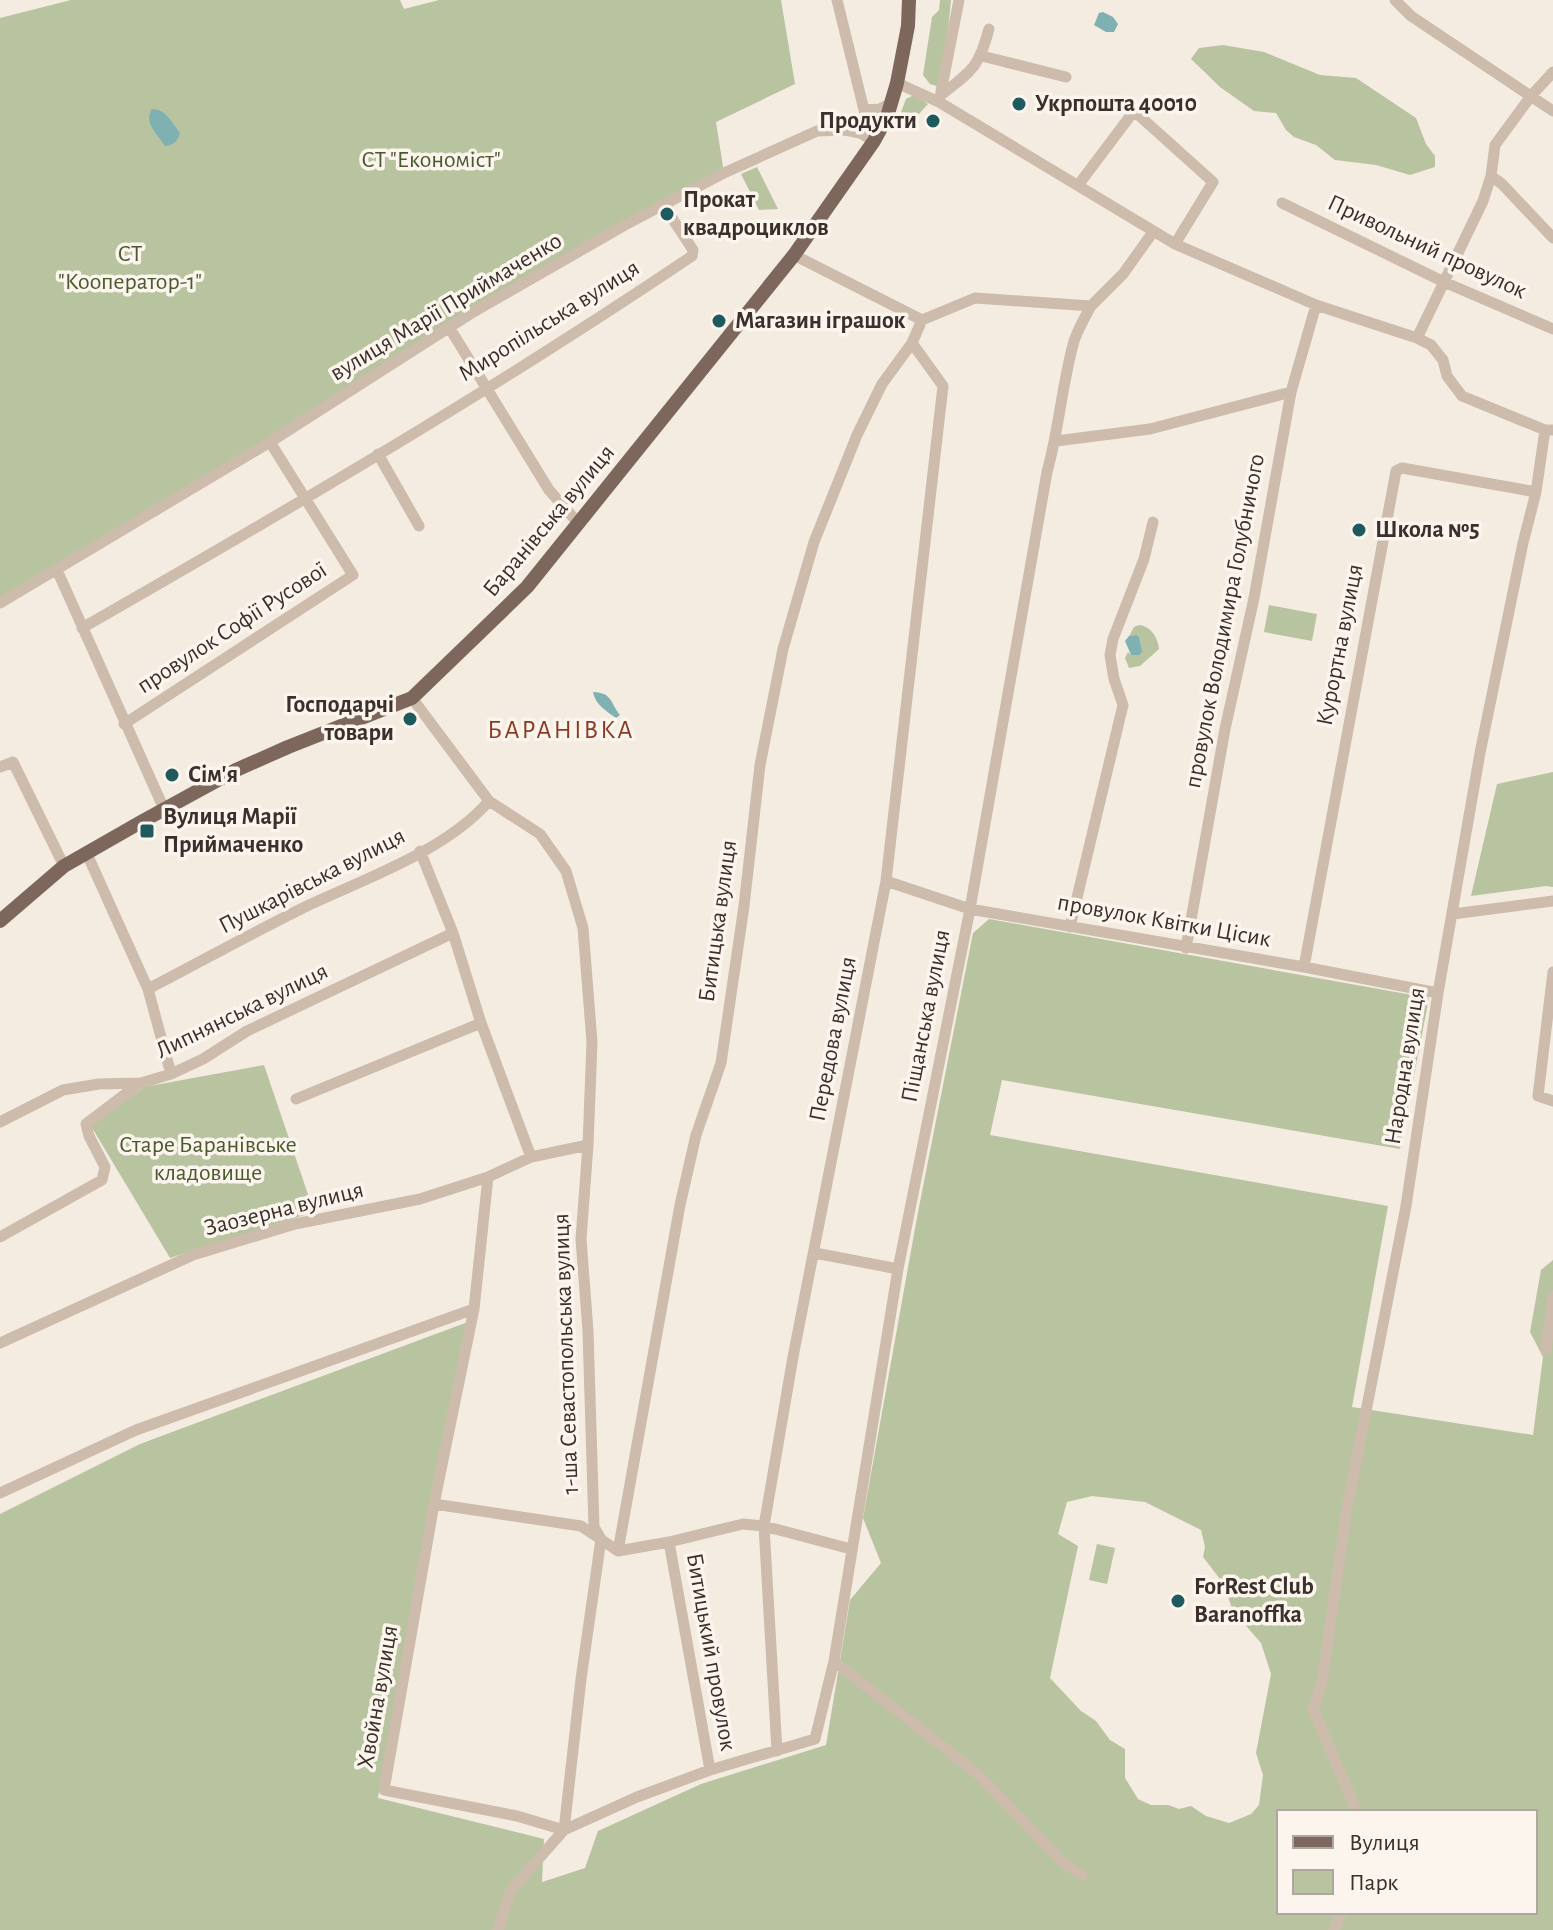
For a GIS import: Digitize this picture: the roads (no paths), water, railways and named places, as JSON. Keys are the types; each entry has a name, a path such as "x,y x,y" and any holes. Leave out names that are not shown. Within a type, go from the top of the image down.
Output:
{"main road":[{"name":"Баранівська вулиця","path":"0,921 64,866 164,809 275,753 412,698 527,587 794,255 874,141 897,83 908,26 909,0"}],"street":[{"path":"837,0 874,141"},
{"path":"941,98 959,0"},
{"path":"1395,0 1411,16 1553,111"},
{"path":"941,98 982,56 989,29"},
{"path":"982,56 1066,77"},
{"path":"1417,338 1471,230 1491,176 1495,145 1553,72"},
{"path":"897,83 941,98 1175,244 1316,305 1431,345 1443,360 1447,376 1462,396 1549,430"},
{"path":"864,110 880,109 891,103"},
{"path":"1079,184 1134,111 1213,182 1175,244"},
{"name":"вулиця Марії Приймаченко","path":"0,603 270,442 449,327 625,225 724,173 817,131 845,130 860,133 874,141"},
{"path":"1491,176 1553,238"},
{"name":"Привольний провулок","path":"1282,203 1444,282 1553,329"},
{"name":"Миропільська вулиця","path":"82,628 378,454 692,256 693,250 675,224 667,204"},
{"name":"Піщанська вулиця","path":"777,1751 815,1739 834,1661 898,1269 970,909 1047,472 1056,441 1075,338 1091,306 1123,274 1153,232"},
{"path":"794,255 922,320 975,298 1091,306"},
{"name":"провулок Володимира Голубничого","path":"1186,948 1291,392 1316,305"},
{"name":"Битицька вулиця","path":"618,1551 680,1205 696,1135 721,1063 744,906 760,765 783,649 814,542 857,435 882,384 912,343 922,320"},
{"path":"449,327 549,490 579,524"},
{"name":"Передова вулиця","path":"777,1751 764,1526 793,1357 886,881 943,386 912,343"},
{"path":"1056,441 1150,429 1291,392"},
{"name":"Народна вулиця","path":"1356,1810 1313,1709 1322,1682 1346,1514 1406,1206 1438,993 1480,753 1549,430"},
{"name":"провулок Софії Русової","path":"124,724 353,575 270,442"},
{"path":"378,454 419,526"},
{"name":"Курортна вулиця","path":"1304,967 1396,471 1402,468 1536,492"},
{"path":"1070,927 1123,705 1110,655 1113,639 1140,570 1153,522"},
{"path":"57,570 164,809"},
{"name":"1-ша Севастопольська вулиця","path":"412,698 489,801 540,834 566,871 583,928 592,1042 581,1239 588,1331 594,1527 601,1539 564,1830"},
{"path":"0,767 13,762 64,866"},
{"name":"Пушкарівська вулиця","path":"148,989 420,851 472,820 489,801"},
{"path":"420,851 453,933 481,1023 531,1157"},
{"path":"87,854 148,989 171,1074"},
{"name":"провулок Квітки Цісик","path":"886,881 970,909 1438,993"},
{"path":"1453,914 1553,901"},
{"name":"Липнянська вулиця","path":"0,1122 63,1090 99,1084 141,1083 171,1074 203,1059 247,1031 453,933"},
{"path":"1553,972 1538,1096 1553,1101"},
{"path":"296,1099 481,1023"},
{"path":"0,1237 102,1180 105,1167 86,1124 141,1083"},
{"name":"Заозерна вулиця","path":"0,1343 73,1307 193,1255 295,1224 420,1199 488,1177 531,1157 588,1145"},
{"name":"Хвойна вулиця","path":"488,1177 474,1309 434,1504 384,1790 517,1816 564,1830"},
{"path":"815,1253 898,1269"},
{"path":"1546,1349 1553,1296"},
{"path":"0,1493 136,1430 474,1309"},
{"path":"434,1504 581,1526 618,1551 743,1524 764,1526 851,1549"},
{"name":"Битицький провулок","path":"669,1542 710,1770"},
{"path":"834,1661 979,1775 1061,1861 1082,1875"},
{"path":"498,1930 510,1891 564,1830 637,1797 710,1770 777,1751"}],"water":[{"path":"1103,12 1118,24 1114,32 1106,32 1094,25 1099,13"},
{"path":"152,109 165,114 180,133 173,144 165,146 152,128 149,119"},
{"path":"1136,635 1142,652 1131,655 1125,641 1129,636"},
{"path":"593,692 608,697 620,715 616,718 605,710"}],"place":[{"name":"Укрпошта 40010","path":"1019,104"},
{"name":"Продукти","path":"933,121"},
{"name":"Прокат квадроциклов","path":"667,214"},
{"name":"Магазин іграшок","path":"719,321"},
{"name":"Школа №5","path":"1359,530"},
{"name":"Господарчі товари","path":"410,719"},
{"name":"Сім'я","path":"172,775"},
{"name":"Вулиця Марії Приймаченко","path":"147,831"},
{"name":"ForRest Club Baranoffka","path":"1178,1601"}],"district":[{"name":"БАРАНІВКА","path":"561,730"}],"park label":[{"name":"СТ \"Економіст\"","path":"431,160"},
{"name":"СТ \"Кооператор-1\"","path":"130,268"},
{"name":"Старе Баранівське кладовище","path":"208,1159"}]}
